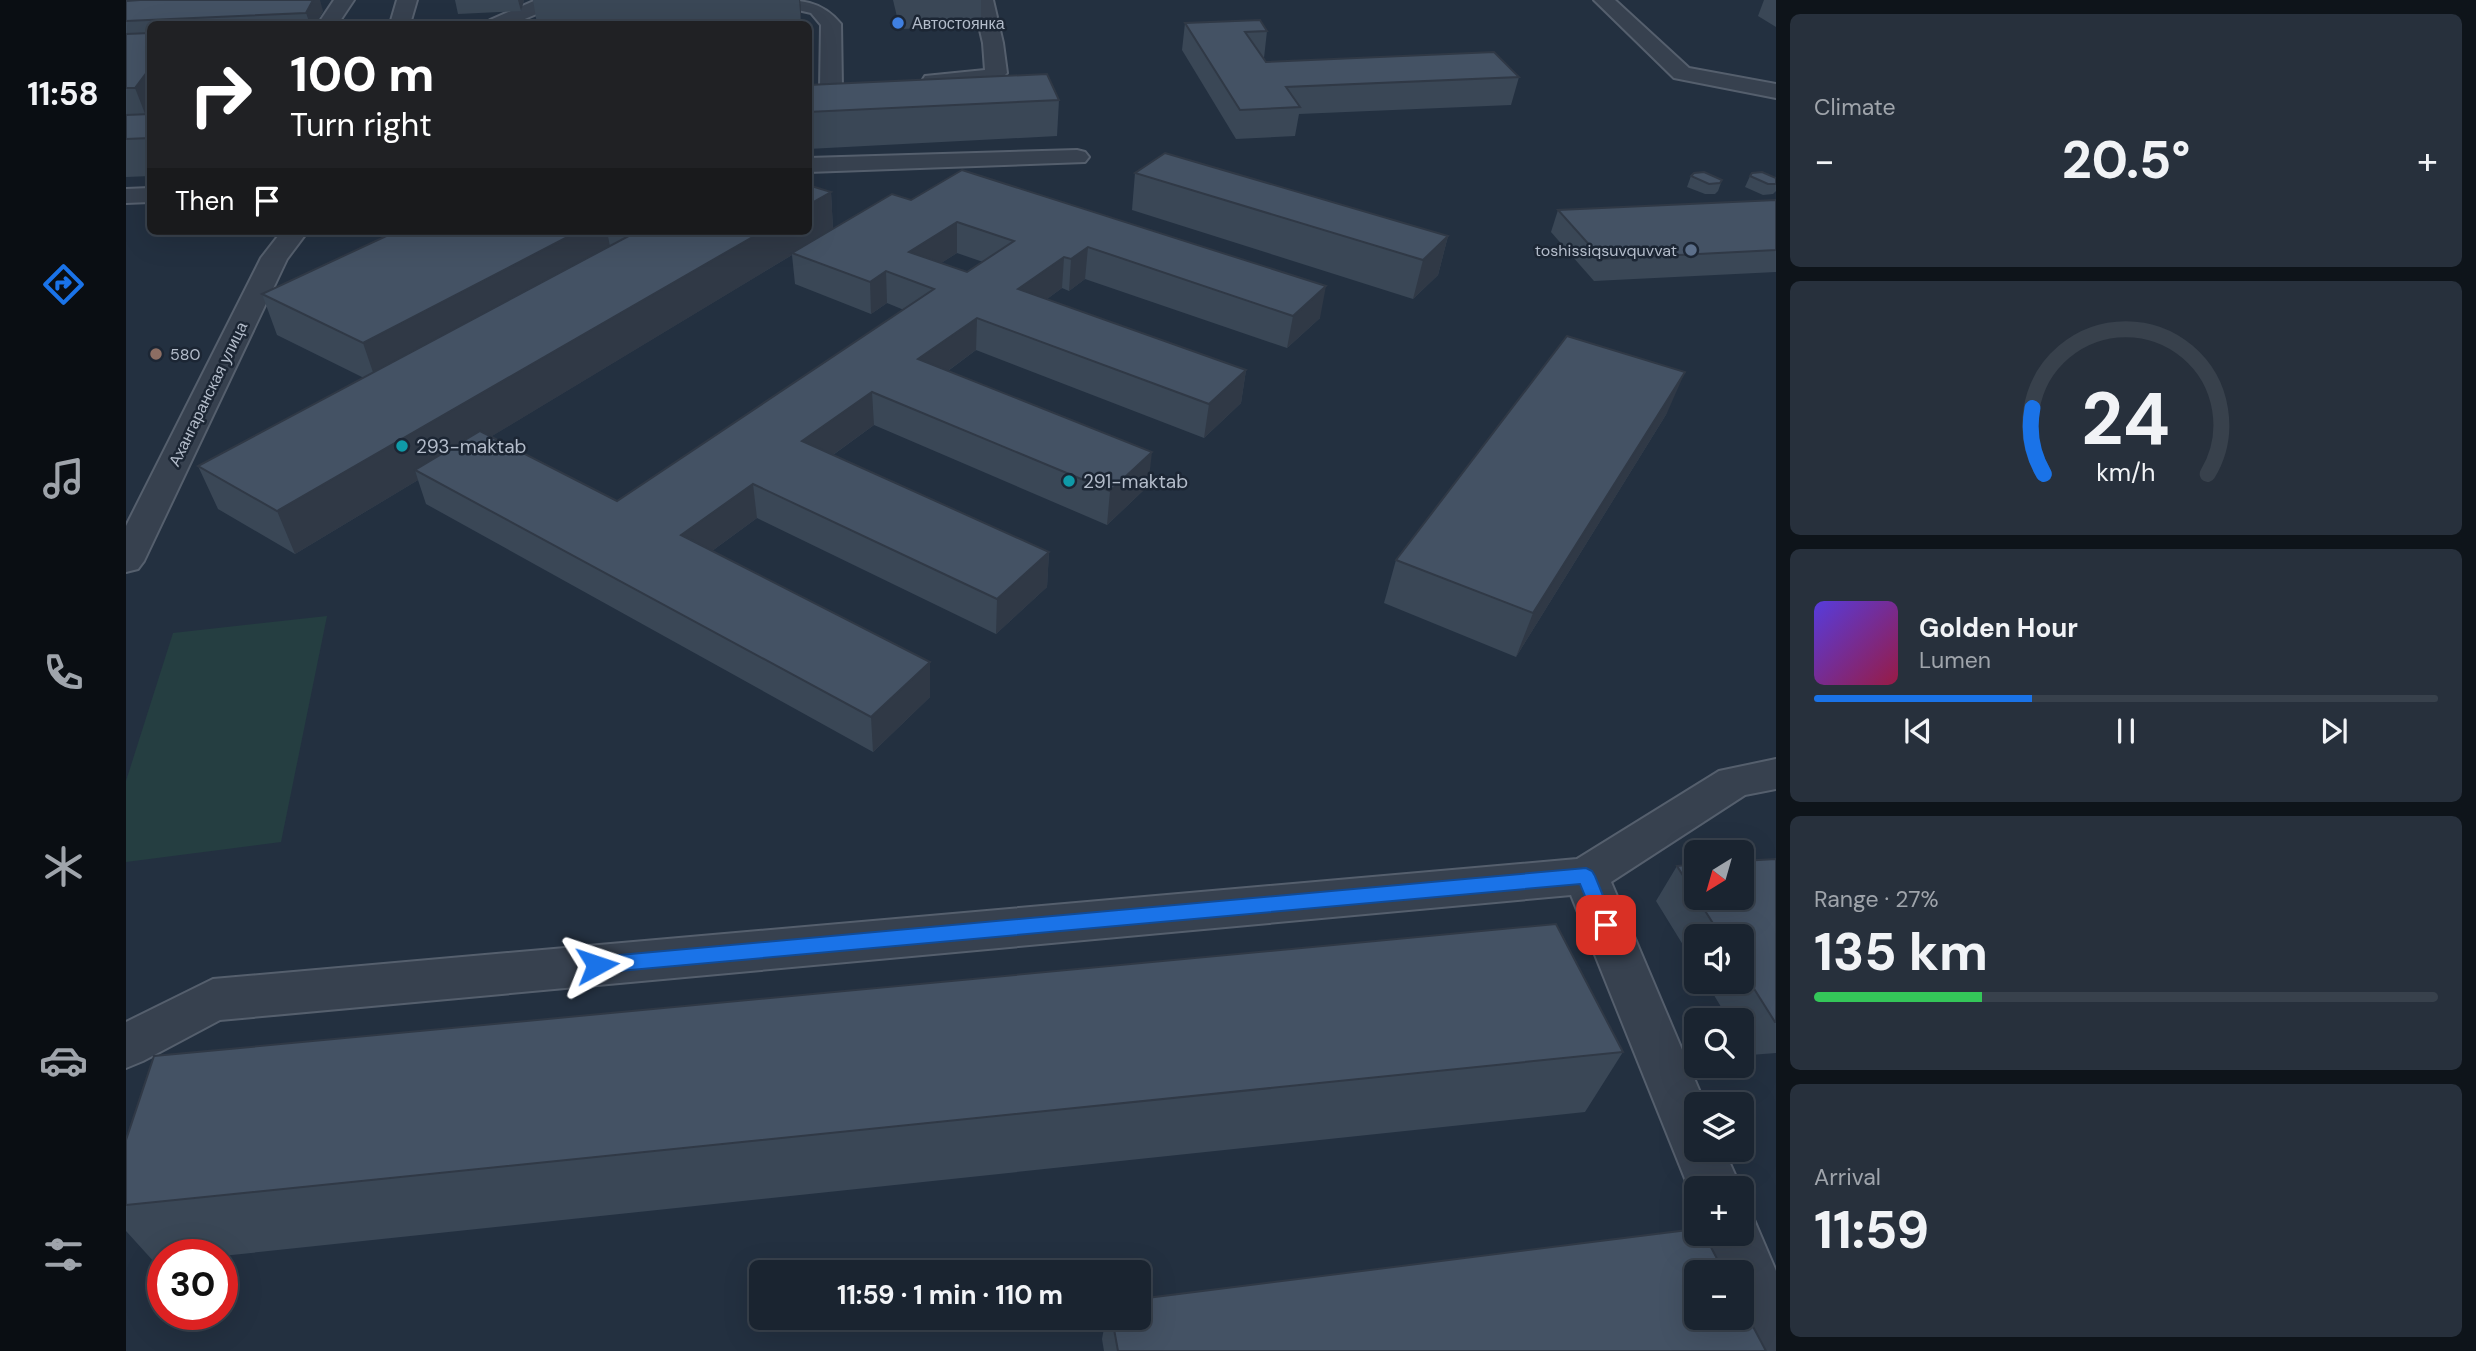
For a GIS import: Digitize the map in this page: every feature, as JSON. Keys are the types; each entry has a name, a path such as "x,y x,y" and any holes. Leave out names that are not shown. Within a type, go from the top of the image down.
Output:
{"street":[{"path":"330,21 344,0"},
{"path":"401,21 407,0"},
{"path":"503,21 544,2 670,0"},
{"path":"779,0 818,9 831,24 831,88"},
{"path":"915,82 982,78 996,72 993,43 983,0"},
{"path":"1604,0 1682,73 1776,91"},
{"path":"812,90 855,86"},
{"path":"812,164 1077,157"},
{"path":"126,196 147,195"},
{"name":"Ахангаранская улица","path":"126,561 135,523 274,258 292,235"},
{"path":"126,1046 212,1000 1586,876 1734,782 1776,774"},
{"path":"1586,876 1684,1115"},
{"path":"1738,1246 1776,1339"}],"green space":[{"path":"327,616 281,842 126,862 126,781 173,633"}],"building":[{"path":"313,0 306,13 126,21 126,1"},
{"path":"1260,20 1267,31 1245,32 1266,62 1494,52 1519,77 1286,87 1300,107 1240,110 1185,23"},
{"path":"147,33 147,72 135,88 126,88 126,34"},
{"path":"1047,74 1059,100 812,112 812,85"},
{"path":"147,114 147,138 126,139 126,115"},
{"path":"1165,153 1448,236 1423,260 1135,173"},
{"path":"962,170 1326,286 1293,316 1088,247 1071,259 1064,257 1018,289 1246,370 1209,404 977,318 918,359 1152,452 1110,491 872,392 802,441 1049,552 997,599 753,484 681,535 930,662 871,717 415,470 480,431 617,501 934,289 886,271 870,282 792,253 892,194 911,200","holes":["957,222 1014,241 967,272 909,252"]},
{"path":"1704,172 1722,180 1720,183 1709,184 1691,176"},
{"path":"1762,172 1776,178 1776,184 1768,184 1750,176 1752,173"},
{"path":"812,186 831,192 812,203"},
{"path":"1776,200 1776,250 1602,259 1558,210"},
{"path":"388,235 571,235 363,343 262,294"},
{"path":"631,235 756,235 277,511 198,466"},
{"path":"1567,336 1685,372 1533,613 1396,560"},
{"path":"1776,859 1776,1022 1754,989 1754,924 1713,924 1705,910 1754,910 1754,860"},
{"path":"1684,865 1684,877 1677,866"},
{"path":"1556,924 1623,1052 126,1205 126,1140 154,1056"},
{"path":"1684,1231 1684,1246 1710,1246 1718,1260 1684,1260 1684,1330 1754,1328 1766,1351 1118,1351 1114,1330 1151,1330 1151,1297"}],"place":[{"name":"Автостоянка","path":"898,23"},
{"name":"toshissiqsuvquvvat","path":"1691,250"},
{"name":"580","path":"156,354"},
{"name":"293-maktab","path":"402,446"},
{"name":"291-maktab","path":"1069,481"}],"route":[{"path":"597,965 1586,876 1606,925"}]}
